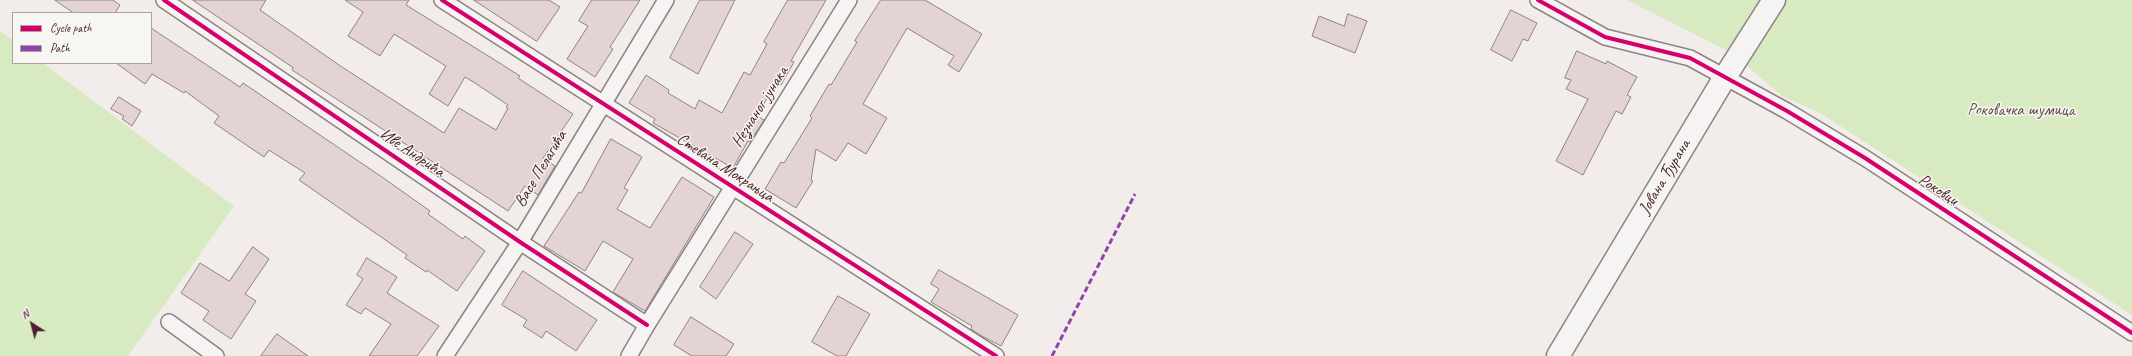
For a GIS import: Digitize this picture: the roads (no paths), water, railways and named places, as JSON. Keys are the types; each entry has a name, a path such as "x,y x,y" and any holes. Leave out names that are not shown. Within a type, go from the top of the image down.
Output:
{"main road":[{"name":"Јована Ђурана","path":"1558,356 1725,77 1774,0"}],"street":[{"name":"Иве Андрића","path":"164,0 520,242 647,325"},
{"name":"Стевана Мокрањца","path":"442,0 732,188 996,356"},
{"name":"Васе Пелагића","path":"445,356 520,242 666,0"},
{"name":"Незнаног јунака","path":"629,356 849,0"},
{"name":"Роковци","path":"1538,0 1605,37 1690,58 1787,111 1865,158 2132,333"},
{"path":"169,322 216,356"}],"park label":[{"name":"Роковачка шумица","path":"2021,111"}]}
